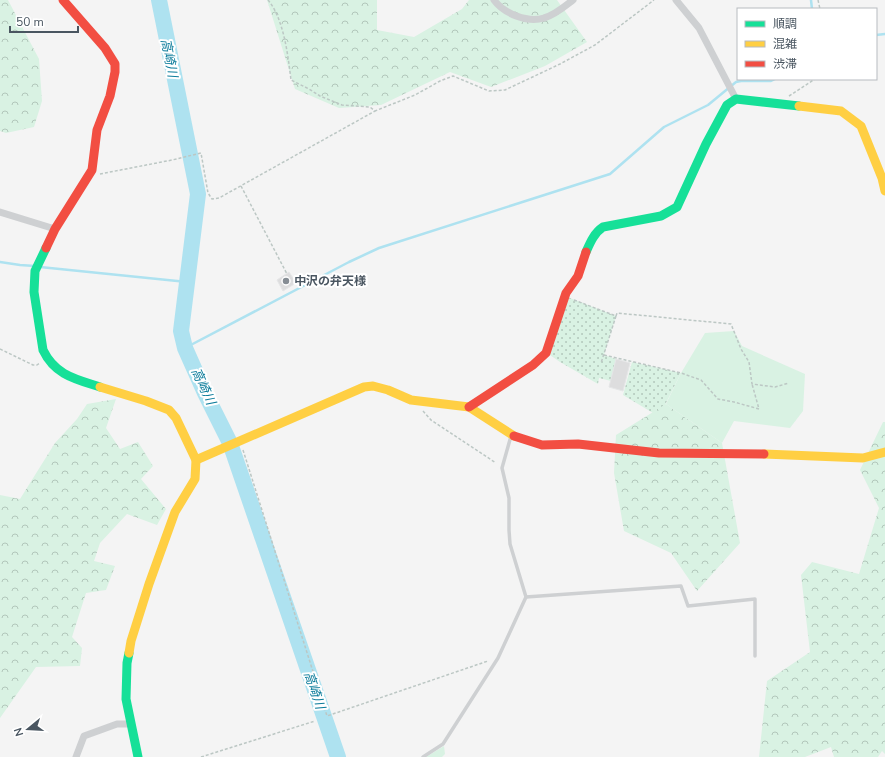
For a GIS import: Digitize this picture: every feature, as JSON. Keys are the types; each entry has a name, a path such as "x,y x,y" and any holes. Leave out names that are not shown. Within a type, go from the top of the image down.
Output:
{"street":[{"path":"62,0 105,48 115,64 110,96 97,130 92,170 55,229 35,271 34,292 43,350 55,368 76,380 146,401 169,410 176,418 196,460 195,480 176,512 149,584 131,641 125,684 130,724 138,757"},
{"path":"494,0 498,6 516,16 542,19 554,14 573,0"},
{"path":"676,0 700,28 736,99"},
{"path":"469,407 532,365 546,353 565,296 578,276 590,242 598,230 604,227 662,216 677,207 706,144 727,105 736,99 841,111 852,118 860,126 882,178 885,191"},
{"path":"0,212 55,229"},
{"path":"196,460 364,387 373,386 388,390 411,400 469,407 512,434 542,445 578,444 659,453 805,455 863,458 885,452"},
{"path":"76,757 84,736 117,724 130,724"}],"lane":[{"path":"423,757 443,744 498,658 526,597 510,544 509,498 502,468 512,434"},
{"path":"526,597 681,586 688,606 755,599 755,656"}],"path":[{"path":"268,0 272,5 288,51 291,80 320,96 342,105 370,107 375,111"},
{"path":"88,176 201,153 208,193 212,199 219,198 375,111 453,76 489,91 506,90 560,64 594,44 654,0"},
{"path":"781,104 791,94 813,80"},
{"path":"241,186 287,274"},
{"path":"565,296 616,316"},
{"path":"601,364 617,313 731,324 741,350 749,362 752,384 759,409 718,399 701,380 681,373 604,356"},
{"path":"0,349 33,365 37,365 47,358"},
{"path":"752,384 775,387 789,383"},
{"path":"411,400 432,420 487,456 502,468"},
{"path":"240,441 328,716 498,658"},
{"path":"201,757 315,721"}],"green space":[{"path":"0,0 8,0 39,59 42,101 34,127 6,133 0,131"},
{"path":"267,0 377,0 377,30 414,37 462,9 469,0 557,0 587,42 545,66 491,87 450,72 381,105 339,108 295,89"},
{"path":"565,296 616,316 604,355 616,359 611,381 599,378 598,384 547,353"},
{"path":"734,331 742,346 805,374 803,411 790,428 734,421 722,443 666,404 681,373 705,333"},
{"path":"632,362 681,373 665,405 653,413 623,395"},
{"path":"116,399 106,428 120,449 138,442 153,466 141,479 166,509 157,525 127,514 100,543 94,561 115,566 106,590 86,593 72,637 82,648 80,666 36,667 0,718 0,495 20,499 55,443 77,419 87,404"},
{"path":"666,404 722,443 740,543 697,591 671,553 624,531 614,473 616,435"},
{"path":"883,422 885,422 885,754 882,751 878,757 834,757 831,747 805,757 759,757 767,681 810,652 801,575 812,562 859,574 879,508 860,470"},
{"path":"444,746 445,754 442,757 426,757"}],"building":[{"name":"中沢の弁天様","path":"289,272 296,283 283,291 277,280"},
{"path":"616,359 630,363 623,391 609,387"}],"waterway":[{"name":"高崎川","path":"159,0 198,194 181,331 185,348 230,443 338,757"},
{"path":"811,0 812,8"},
{"path":"877,35 885,34"},
{"path":"185,348 349,262 379,248 610,174 664,127 708,105 736,82 773,80"},
{"path":"0,262 35,266"},
{"path":"40,267 187,282"}],"traffic: fast":[{"path":"586,252 595,235 603,227 661,216 677,207 706,144 727,105 736,99 799,106"},
{"path":"46,248 35,271 34,292 43,350 53,365 60,371 74,378 100,387"},
{"path":"129,653 127,663 126,699 138,757"}],"traffic: slow":[{"path":"799,106 841,111 861,126 882,178 885,191"},
{"path":"196,460 364,387 373,386 388,390 411,400 469,407 514,436"},
{"path":"100,387 146,401 169,410 176,418 196,460 195,479 175,512 149,584 131,641 129,653"},
{"path":"764,454 863,458 885,452"}],"traffic: jam":[{"path":"46,248 55,229 92,170 97,130 110,96 115,72 115,64 105,48 63,0"},
{"path":"469,407 533,365 546,353 566,293 578,276 586,252"},
{"path":"514,436 542,445 578,444 659,453 764,454"}],"place":[{"name":"中沢の弁天様","path":"286,281"}]}
